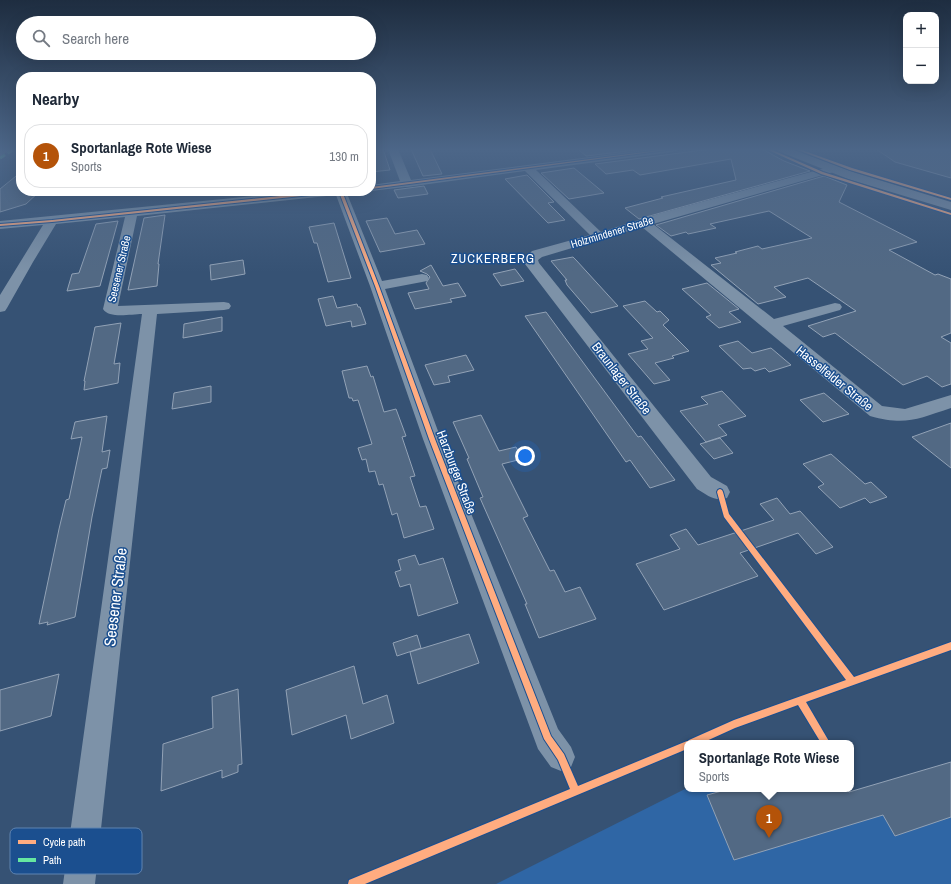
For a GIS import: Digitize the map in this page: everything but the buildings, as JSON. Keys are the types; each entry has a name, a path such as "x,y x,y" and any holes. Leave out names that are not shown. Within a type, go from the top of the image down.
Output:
{"main road":[{"path":"901,190 951,206"}],"street":[{"path":"551,190 599,237"},
{"name":"Holzmindener Straße","path":"531,259 537,254 759,190"},
{"path":"0,225 132,213 259,196"},
{"name":"Harzburger Straße","path":"341,196 377,286 432,439 548,739 561,758"},
{"name":"Seesener Straße","path":"132,213 110,309 150,310 224,306"},
{"path":"0,308 26,262 52,221"},
{"name":"Hasselfelder Straße","path":"644,223 656,231 867,406 876,411 894,417 904,417 951,401"},
{"name":"Braunlager Straße","path":"531,259 532,264 704,483 720,492"},
{"path":"377,286 422,278"},
{"path":"770,325 835,307"},
{"name":"Seesener Straße","path":"86,828 150,310"},
{"name":"Seesener Straße","path":"79,884 80,874"}],"shaded area":[{"path":"951,766 951,884 496,884 684,790 684,792 849,793"}],"cycle path":[{"path":"876,190 951,214"},
{"path":"922,190 951,199"},
{"path":"0,225 290,196"},
{"path":"342,196 377,286 432,439 548,739 561,757 575,791"},
{"path":"720,492 726,515 852,681"},
{"path":"699,740 734,724 951,646"},
{"path":"800,700 824,740"},
{"path":"353,884 684,746"}],"place":[{"name":"Sportanlage Rote Wiese","path":"769,838"}],"district":[{"name":"ZUCKERBERG","path":"493,258"}]}
